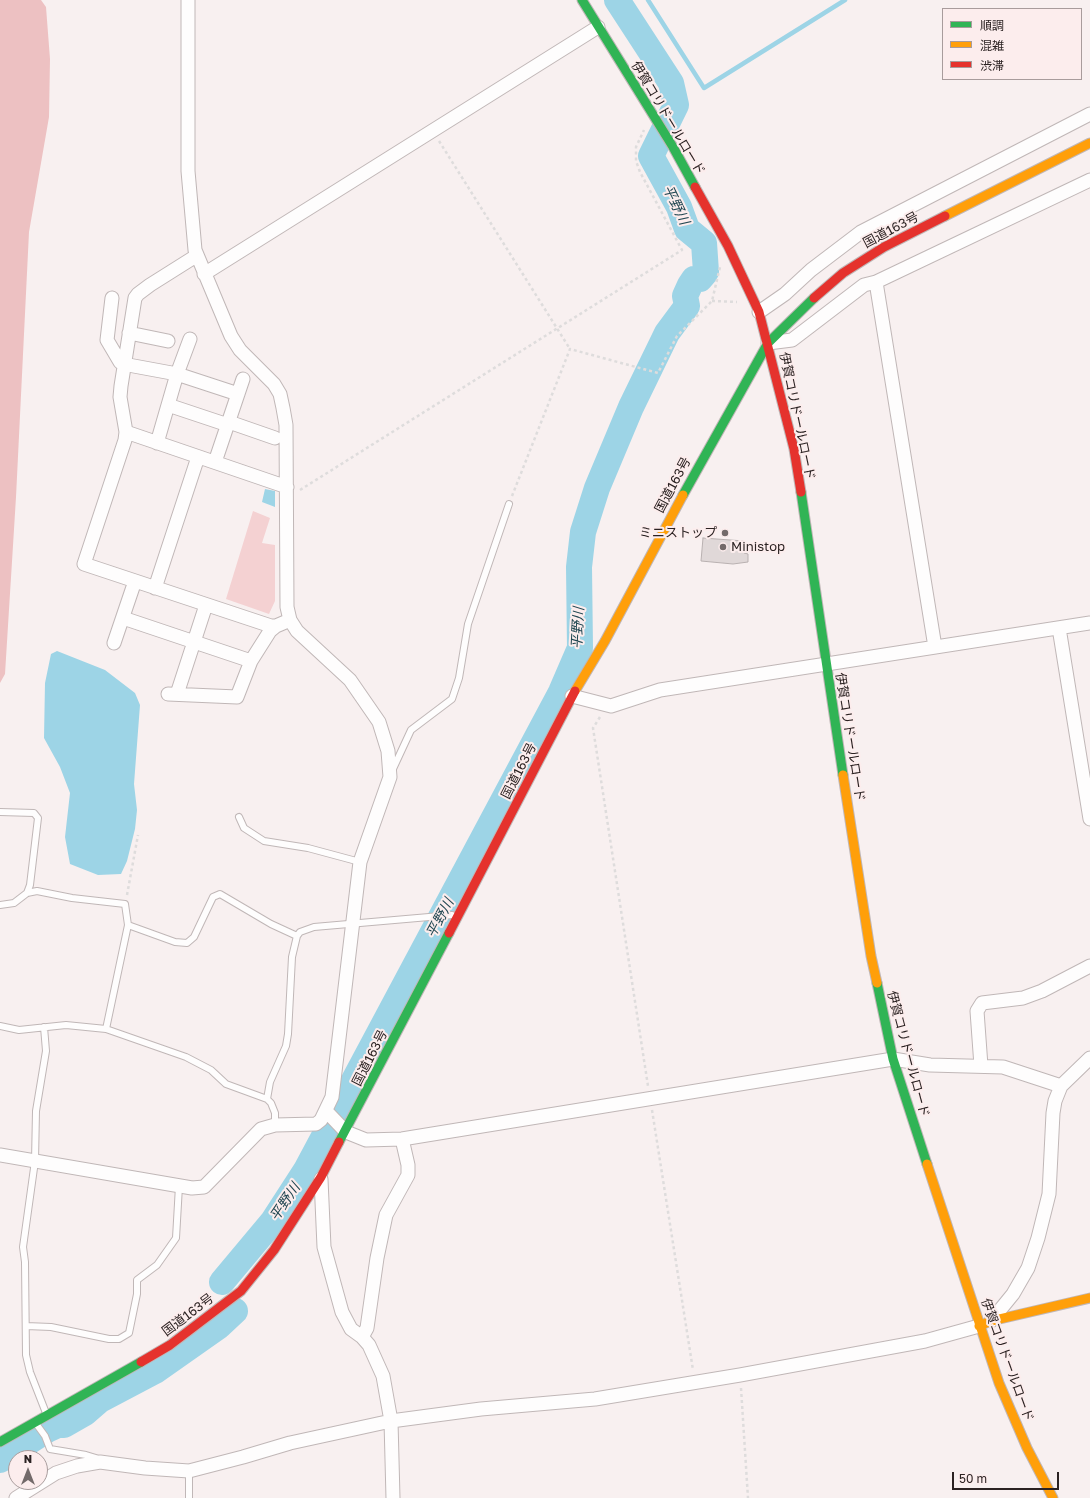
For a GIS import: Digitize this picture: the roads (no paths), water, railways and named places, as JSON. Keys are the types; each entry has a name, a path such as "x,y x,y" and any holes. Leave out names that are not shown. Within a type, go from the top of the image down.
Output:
{"main road":[{"name":"伊賀コリドールロード","path":"582,0 654,119 673,147 728,246 757,307 768,343 794,449 871,956 893,1059 985,1324 999,1383 1012,1416 1053,1498"},
{"name":"国道163号","path":"0,1442 37,1426 47,1416 170,1345 241,1291 274,1250 321,1177 346,1132 454,914 572,696 605,641 714,437 768,343 795,315 843,273 884,247 1090,143"},
{"path":"985,1324 1090,1298"}],"street":[{"path":"0,1155 179,1186 192,1188 204,1187 261,1129 275,1125 316,1124 327,1112 332,1097 360,862 390,777 388,751 380,722 350,680 297,631 290,620 287,607 286,425 280,394 274,384 240,350 231,336 196,256 188,171 189,0"},
{"path":"204,274 598,27"},
{"path":"757,307 785,294 811,270 860,232 1090,114"},
{"path":"768,343 792,340 864,285 876,282 1090,180"},
{"path":"196,256 138,294 135,298 123,364 120,397 126,432 111,484 84,564 271,626 276,626"},
{"path":"876,282 935,647"},
{"path":"112,298 107,340 114,355 123,364 178,374 238,394"},
{"path":"129,332 168,341"},
{"path":"157,443 190,339"},
{"path":"215,462 243,379"},
{"path":"168,405 276,438"},
{"path":"126,432 215,462 287,492"},
{"path":"155,588 198,457"},
{"path":"114,643 135,581"},
{"path":"206,605 194,643 172,694 237,697 251,661 270,632 276,626 290,620"},
{"path":"123,618 251,661"},
{"path":"572,696 611,706 660,690 1090,623"},
{"path":"1059,628 1090,819"},
{"path":"981,1066 977,1011 982,1002 1023,998 1042,991 1090,966"},
{"path":"16,1498 67,1468 100,1462 145,1468 189,1470 244,1457 290,1443 391,1421 481,1409 595,1399 740,1376 925,1341 985,1324 1013,1294 1028,1268 1038,1238 1049,1194 1053,1113 1061,1086 1090,1058"},
{"path":"327,1112 346,1132 366,1140 402,1139 893,1059 930,1065 1003,1067 1061,1086"},
{"path":"362,1337 367,1328 377,1258 386,1215 408,1175 408,1165 402,1139"},
{"path":"321,1177 324,1247 346,1322 351,1329 362,1337 379,1365 391,1421 393,1498"}],"lane":[{"path":"390,777 411,730 452,699 459,678 468,624 509,504"},
{"path":"0,812 34,813 38,818 30,886 27,893"},
{"path":"239,817 244,828 264,841 308,848 360,862"},
{"path":"0,905 14,903 27,893 37,891 72,898 125,904 128,925 106,1030"},
{"path":"128,925 175,942 187,943 194,936 213,897 220,894 271,924 296,936"},
{"path":"267,1099 270,1082 286,1046 292,957 296,936 300,932 314,927 353,922 454,914"},
{"path":"0,1026 19,1030 66,1025 106,1030 186,1057 212,1070 226,1084 267,1099 271,1103 275,1113 275,1125"},
{"path":"44,1027 46,1051 36,1111 35,1161 22,1247 25,1262 26,1355 30,1372 47,1416"},
{"path":"26,1326 51,1326 109,1339 119,1339 129,1333 137,1294 137,1280 157,1265 176,1238 179,1186"},
{"path":"37,1426 45,1436 50,1450 86,1455 96,1458 100,1462"},
{"path":"188,1498 189,1470"}],"water":[{"path":"265,489 275,491 275,507 262,502"},
{"path":"57,651 105,670 135,693 140,705 134,784 137,810 135,829 127,861 121,874 98,875 70,864 65,837 70,793 60,767 44,738 45,683 51,654"}],"waterway":[{"name":"平野川","path":"222,1282 273,1221 306,1170 561,692 580,648 579,567 583,532 597,488 631,407 667,333 687,306 685,296 690,285 694,279 700,279 706,272 704,243 687,229 679,207 651,156 676,105 671,83 617,0"},
{"path":"648,0 704,88 845,0"},
{"name":"平野川","path":"0,1460 47,1430 58,1425 64,1425 85,1413 100,1400 155,1371 219,1326 235,1311"}],"place":[{"name":"ミニストップ","path":"725,533"},
{"name":"Ministop","path":"723,547"}]}
